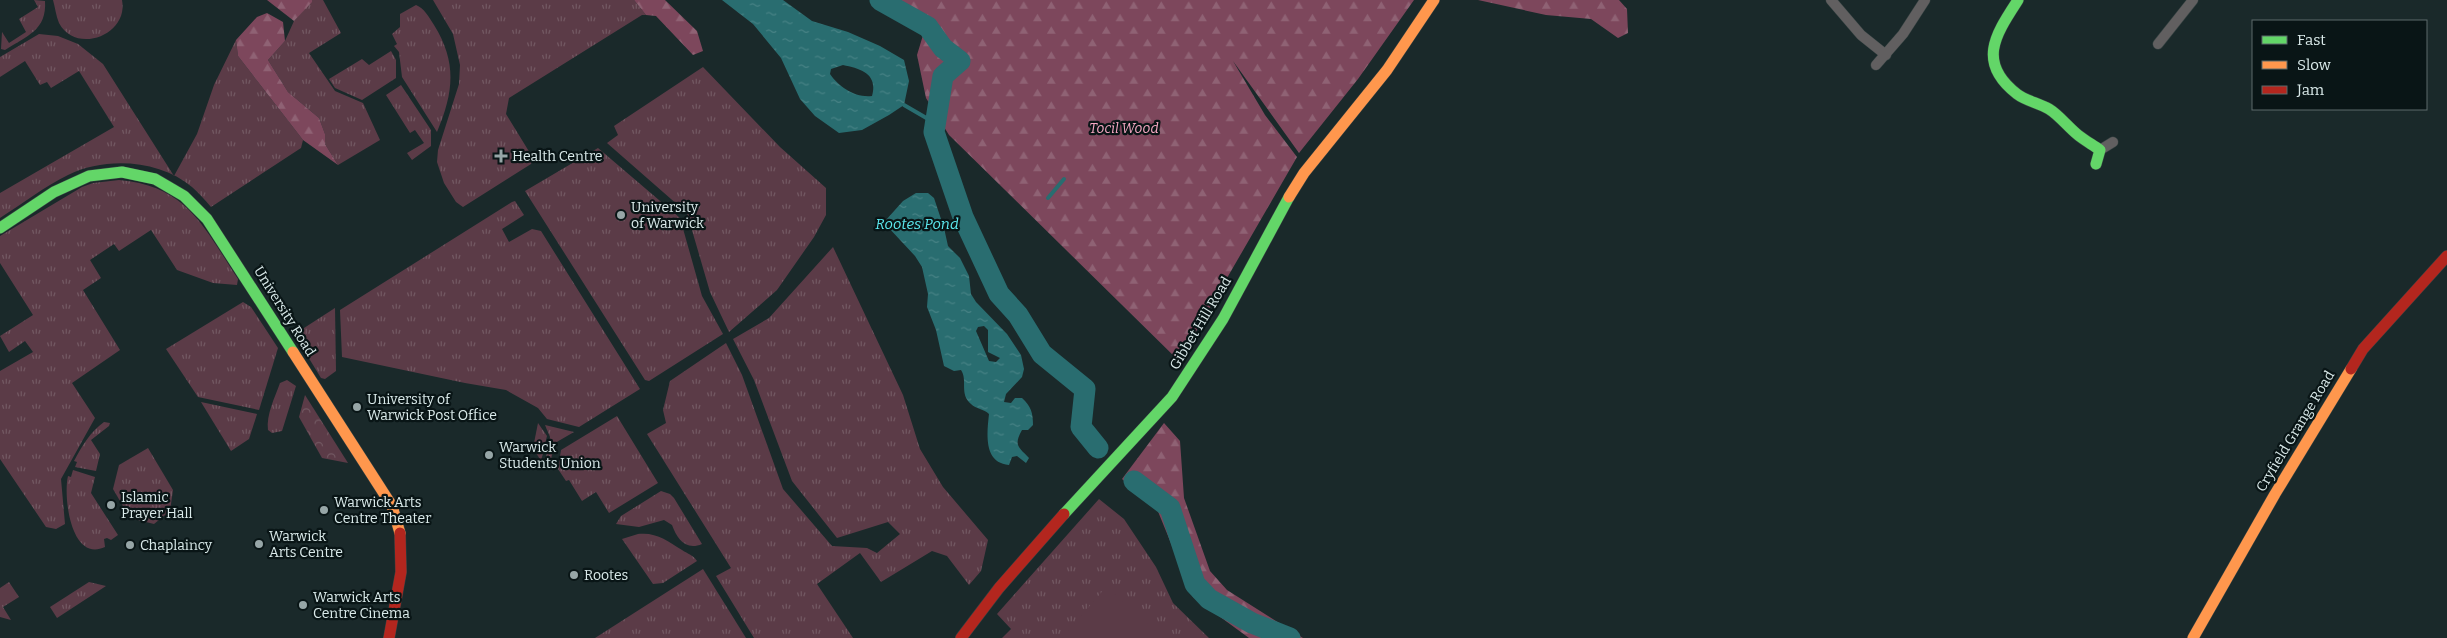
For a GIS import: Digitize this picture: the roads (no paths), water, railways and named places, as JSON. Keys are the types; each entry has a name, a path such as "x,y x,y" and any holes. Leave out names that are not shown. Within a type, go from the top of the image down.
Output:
{"street":[{"name":"Gibbet Hill Road","path":"961,638 1025,558 1172,397 1201,356 1223,319 1278,216 1304,172 1387,70 1434,0"},
{"path":"1831,0 1861,35 1886,55"},
{"path":"1876,65 1903,34 1925,0"},
{"path":"2018,0 1996,34 1994,41 1994,60 2000,77 2018,96 2049,109 2079,136 2100,150"},
{"path":"2158,44 2193,0"},
{"path":"2096,164 2100,150 2113,142"},
{"name":"University Road","path":"0,228 71,184 90,175 114,173 137,175 166,183 189,197 212,226 392,506 401,529 403,554 389,638"},
{"name":"Cryfield Grange Road","path":"2193,638 2275,494 2363,349 2447,256"}],"water":[{"path":"722,0 783,0 812,21 848,32 880,46 904,60 909,81 904,105 862,130 839,133 815,116 800,99 781,58 753,24","holes":["843,65 867,74 873,82 872,96 848,91 830,74 831,69"]},
{"name":"Rootes Pond","path":"916,193 928,193 934,198 948,246 960,258 969,276 971,294 976,302 1007,334 1021,355 1024,369 1022,377 1006,394 1004,402 1011,403 1015,398 1022,398 1031,410 1033,425 1028,430 1022,430 1018,440 1018,446 1029,458 1026,463 1017,456 1012,457 1009,465 995,459 988,446 989,414 973,406 967,400 961,370 954,371 944,366 936,330 927,307 928,294 922,267 915,256 888,227 886,220 903,201","holes":["984,326 988,330 988,352 1000,358 996,362 989,361 976,331 978,327"]}],"waterway":[{"path":"880,0 928,27 943,48 960,61 943,76 934,132 963,217 999,294 1018,315 1042,354 1085,389 1081,427 1098,448"},
{"path":"904,105 935,123"},
{"path":"1048,198 1064,179"},
{"path":"1134,481 1170,508 1195,584 1209,599 1252,623 1290,638"}],"place":[{"name":"Health Centre","path":"501,156"},
{"name":"University of Warwick","path":"621,215"},
{"name":"University of Warwick Post Office","path":"357,407"},
{"name":"Warwick Students Union","path":"489,455"},
{"name":"Islamic Prayer Hall","path":"111,505"},
{"name":"Warwick Arts Centre Theater","path":"324,510"},
{"name":"Warwick Arts Centre","path":"259,544"},
{"name":"Chaplaincy","path":"130,545"},
{"name":"Rootes","path":"574,575"},
{"name":"Warwick Arts Centre Cinema","path":"303,605"}],"park label":[{"name":"Tocil Wood","path":"1124,128"}]}
